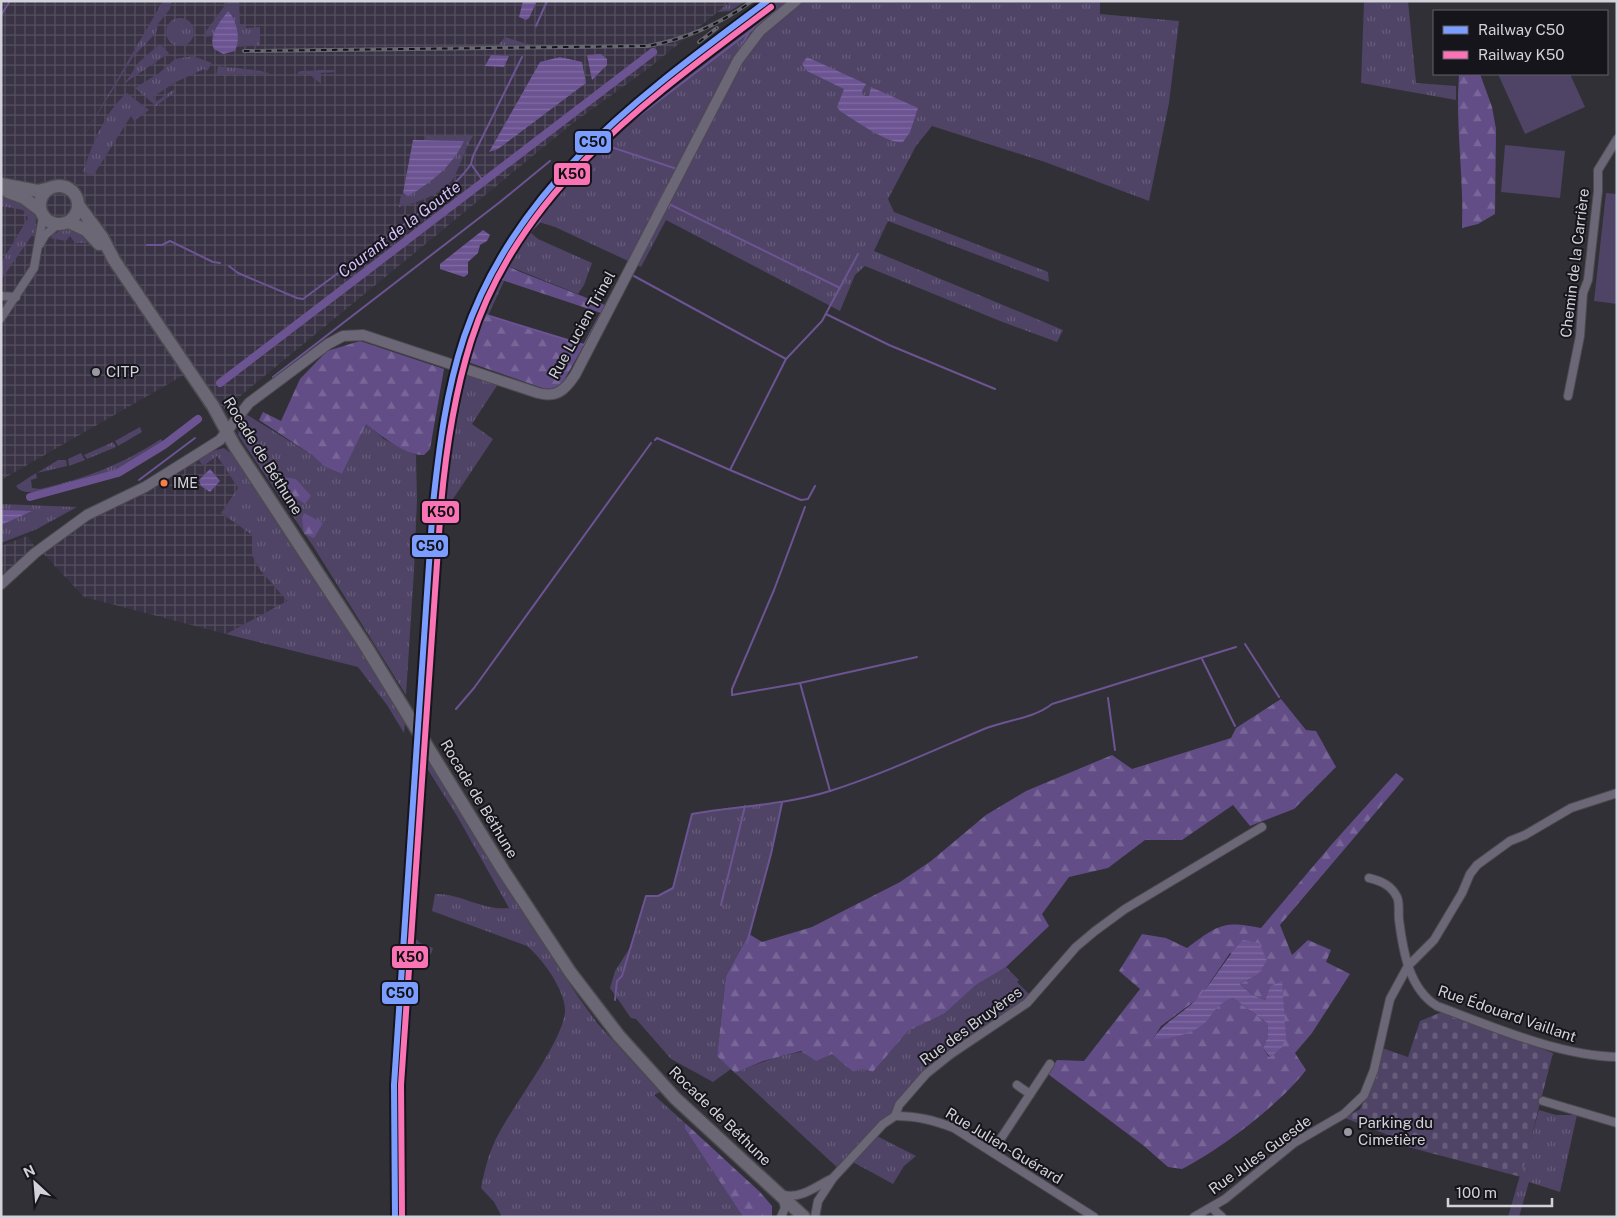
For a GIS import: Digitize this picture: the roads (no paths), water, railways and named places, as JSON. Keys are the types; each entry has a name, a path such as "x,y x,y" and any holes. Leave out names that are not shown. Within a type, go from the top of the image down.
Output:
{"main road":[{"path":"1,184 38,191 59,186 68,188 77,197 79,206 102,236 114,260"},
{"path":"41,213 41,198 50,188"},
{"path":"1,190 16,194 41,213 63,224 86,230 114,260"},
{"path":"63,224 76,215 79,206"},
{"name":"Rocade de Béthune","path":"114,260 213,406 226,430 365,645 507,877 570,972 615,1031 662,1084 709,1131 804,1217"},
{"path":"780,1194 811,1217"}],"street":[{"name":"Rue Lucien Trinel","path":"226,430 250,403 272,384 328,344 348,335 363,335 538,394 552,395 563,391 583,360 738,60 760,31 796,1"},
{"name":"Chemin de la Carrière","path":"1568,396 1580,336 1583,293 1588,280 1598,200 1598,170 1617,139"},
{"path":"1,318 34,268 41,213"},
{"path":"38,248 46,235 63,224"},
{"path":"1,296 16,297"},
{"path":"1,584 36,553 87,515 145,487 220,440 226,430"},
{"name":"Rue Jules Guesde","path":"1194,1217 1212,1208 1294,1143 1344,1114 1364,1095 1374,1070 1388,1006 1408,966 1434,940 1462,893 1470,874 1492,852 1571,808 1617,793"},
{"name":"Rue des Bruyères","path":"815,1217 814,1213 818,1201 833,1178 883,1124 895,1116 899,1105 926,1074 951,1054 1027,1003 1076,947 1095,931 1126,909 1262,827"},
{"name":"Rue Édouard Vaillant","path":"1369,878 1382,881 1392,889 1398,899 1401,938 1408,966 1416,984 1426,999 1437,1006 1556,1047 1582,1054 1617,1057"},
{"path":"992,1152 1050,1064"},
{"path":"1017,1085 1030,1094"},
{"path":"1543,1101 1617,1123"},
{"name":"Rue Julien-Guérard","path":"895,1116 914,1116 932,1119 954,1128 1094,1217"},
{"name":"Rue des Bruyères","path":"780,1194 789,1196 808,1192 833,1178"},
{"path":"780,1194 785,1208 781,1217"},
{"path":"1212,1208 1222,1217"}],"waterway":[{"path":"1,15 10,1"},
{"name":"Courant de la Goutte","path":"536,26 547,1"},
{"path":"611,295 584,345 483,314 499,279 526,236 539,222 554,192 596,153 602,144 783,6"},
{"path":"738,52 749,32"},
{"name":"Courant de la Goutte","path":"220,383 653,52"},
{"name":"Courant de la Goutte","path":"483,181 471,164 473,156 522,57"},
{"path":"602,144 677,169"},
{"path":"273,377 500,202 550,161"},
{"path":"229,266 238,273 303,299 418,214 454,184 471,164"},
{"path":"654,211 666,188"},
{"path":"669,204 840,288"},
{"path":"147,245 162,245 170,241 213,262 220,263"},
{"path":"655,440 657,438 730,470 786,359 822,321 858,254"},
{"path":"634,276 786,359"},
{"path":"826,314 889,345 995,389"},
{"name":"Courant de la Goutte","path":"30,497 118,473 164,445 198,419"},
{"path":"139,480 195,438"},
{"path":"456,709 474,688 651,443"},
{"path":"730,470 801,500 808,499 815,486"},
{"path":"615,1000 617,981 622,976 646,896 658,896 673,888 692,814 779,802 830,791 800,683 732,695 732,689 774,590 805,507"},
{"path":"1245,644 1279,697"},
{"path":"830,791 888,770 984,729 1036,713 1052,704 1236,647"},
{"path":"800,683 917,657"},
{"path":"1202,659 1235,726"},
{"path":"1108,698 1115,750"},
{"path":"747,943 771,854 782,803"},
{"path":"721,905 745,806"}],"railway":[{"path":"244,51 648,46 690,35 728,17 752,1"},
{"path":"699,42 717,28"}],"rail line":[{"name":"C50","path":"395,1217 394,1085 433,504 444,420 452,378 464,337 487,282 516,232 550,187 588,146 630,108 674,71 767,1"},
{"name":"K50","path":"402,1217 401,1085 441,505 445,463 452,422 471,341 493,287 521,237 555,193 594,151 636,113 680,76 771,7"}],"place":[{"name":"CITP","path":"96,372"},
{"name":"IME","path":"164,483"},
{"name":"Parking du Cimetière","path":"1348,1132"}]}
